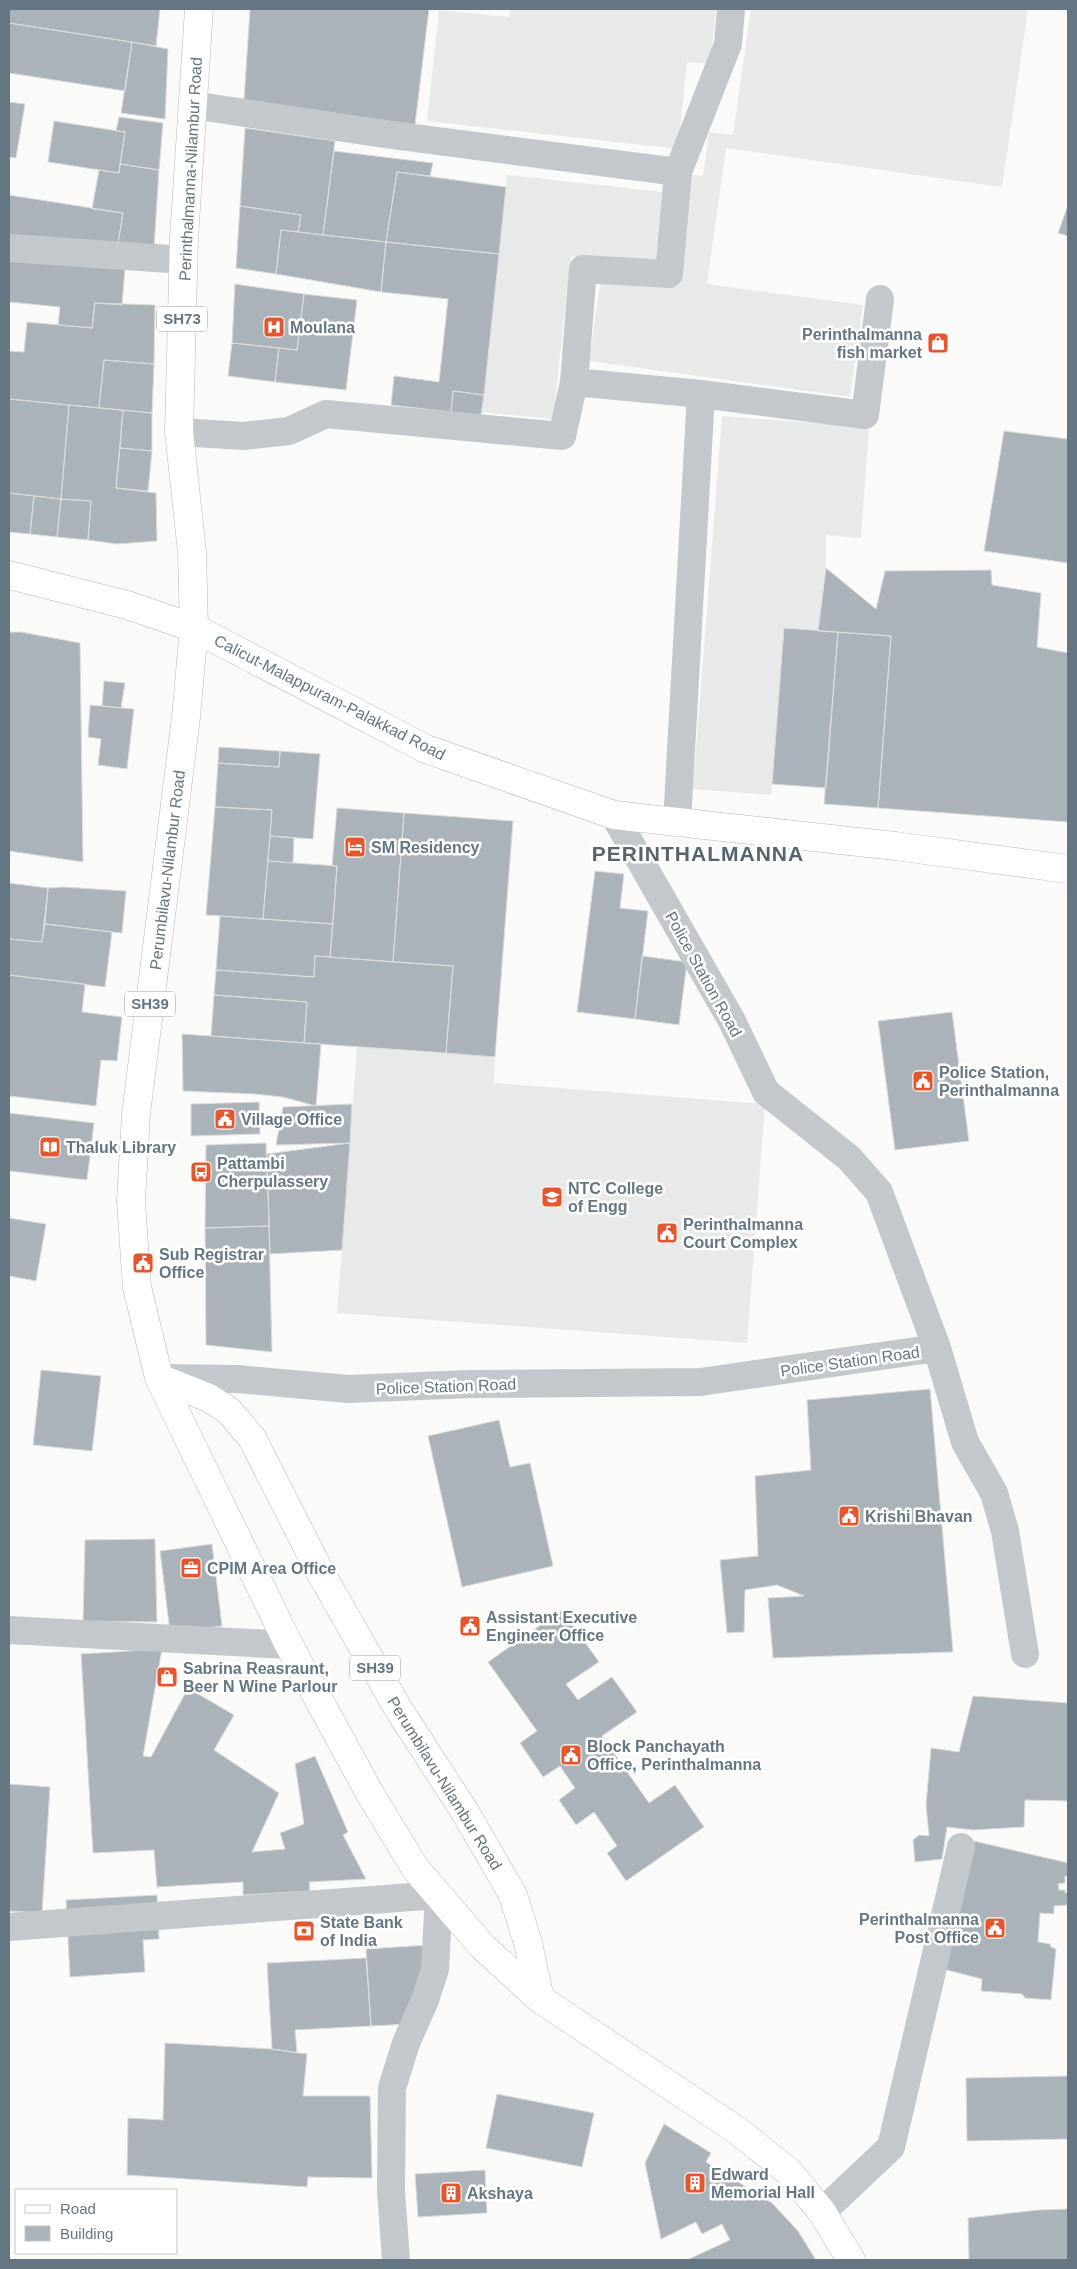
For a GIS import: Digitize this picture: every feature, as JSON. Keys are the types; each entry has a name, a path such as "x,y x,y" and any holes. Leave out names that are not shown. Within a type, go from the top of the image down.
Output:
{"main road":[{"name":"Perinthalmanna-Nilambur Road","path":"194,628 192,552 179,432 184,260 199,9"},
{"name":"Calicut-Malappuram-Palakkad Road","path":"9,575 127,605 194,628 426,749 614,815 895,846 1068,868"},
{"name":"Perumbilavu-Nilambur Road","path":"194,628 185,726 136,1114 131,1202 137,1287 159,1378 289,1645 369,1792 415,1868 483,1947 540,1999 738,2131 789,2172 822,2212 851,2260"},
{"name":"Perumbilavu-Nilambur Road","path":"159,1378 209,1398 228,1410 252,1438 320,1572 379,1676 465,1812 513,1895 528,1943 540,1999"}],"street":[{"path":"179,432 244,436 289,431 326,414 562,436 574,382 583,269 670,274 678,172 728,44 731,9"},
{"path":"192,105 394,135 678,172"},
{"path":"9,248 184,260"},
{"path":"574,382 701,394 865,415 880,300"},
{"path":"676,822 701,394"},
{"name":"Police Station Road","path":"159,1378 237,1379 348,1389 470,1384 700,1382 937,1348 879,1192 849,1158 766,1092 732,1021 614,815"},
{"path":"937,1348 965,1442 994,1493 1005,1531 1025,1654"},
{"path":"9,1630 289,1645"},
{"path":"822,2212 891,2147 961,1847"},
{"path":"9,1927 439,1895 435,1969 422,2008 406,2043 392,2088 391,2191 396,2260"}],"shaded area":[{"path":"510,9 716,9 710,64 687,62 678,149 427,121 439,10 509,17"},
{"path":"751,9 1028,9 1002,187 726,148 707,284 863,305 850,397 589,361 601,277 673,287 689,174 703,176 709,132 733,135"},
{"path":"507,175 664,192 656,265 571,256 553,419 482,412"},
{"path":"722,416 869,427 861,538 826,535 826,568 818,631 784,629 771,795 693,789"},
{"name":"NTC College of Engg","path":"357,1047 495,1057 494,1083 765,1104 747,1343 337,1313"}],"building":[{"path":"9,9 160,9 156,46 9,23"},
{"path":"250,9 429,9 415,125 244,100"},
{"path":"9,23 132,42 125,91 9,73"},
{"path":"132,42 168,49 165,119 121,113"},
{"path":"9,102 25,104 16,158 9,157"},
{"path":"119,117 163,123 159,170 120,164 125,132 116,131"},
{"path":"54,121 125,132 119,173 48,162"},
{"path":"245,128 335,141 323,235 298,232 301,215 240,206"},
{"path":"334,151 433,163 430,176 397,172 386,242 323,235"},
{"path":"120,164 159,170 154,248 117,249 123,213 92,209 99,170 119,173"},
{"path":"397,172 506,187 499,254 386,242"},
{"path":"9,195 123,213 117,249 9,241"},
{"path":"1068,205 1068,236 1058,233"},
{"path":"240,206 301,215 298,232 281,230 276,274 236,268"},
{"path":"281,230 386,242 381,292 276,274"},
{"path":"386,242 499,254 484,395 453,391 451,412 391,405 394,376 439,382 448,299 381,292"},
{"path":"9,259 125,269 122,305 95,303 92,328 58,325 60,307 9,302"},
{"path":"235,284 304,294 297,350 232,343"},
{"path":"304,294 357,300 346,390 275,382 279,348 297,350"},
{"path":"95,303 155,305 154,364 104,360 99,408 9,399 9,351 24,352 27,322 92,328"},
{"path":"232,343 279,348 275,382 228,376"},
{"path":"104,360 154,364 152,413 99,408"},
{"path":"453,391 484,395 481,415 451,412"},
{"path":"9,399 69,405 61,499 9,493"},
{"path":"69,405 123,410 116,488 156,493 157,541 117,544 88,540 91,501 61,499"},
{"path":"123,410 152,413 152,451 120,448"},
{"path":"1004,431 1068,439 1068,563 984,551"},
{"path":"120,448 152,451 148,491 116,488"},
{"path":"9,493 34,496 30,534 9,532"},
{"path":"34,496 61,499 57,537 30,534"},
{"path":"61,499 91,501 88,540 57,537"},
{"path":"826,568 876,609 885,571 991,570 992,585 1041,593 1037,647 1068,653 1068,822 878,808 891,636 818,631"},
{"path":"784,628 838,632 826,788 772,784"},
{"path":"9,632 21,632 80,643 83,862 9,851"},
{"path":"838,632 891,636 878,808 824,804"},
{"path":"104,681 125,683 121,708 102,706"},
{"path":"90,705 134,709 127,769 98,765 101,739 88,737"},
{"path":"219,747 280,751 279,767 218,763"},
{"path":"280,751 320,754 313,839 270,836 272,810 215,807 218,763 279,767"},
{"path":"215,807 272,810 263,919 206,915"},
{"path":"337,808 404,813 393,962 330,957 337,866 332,866"},
{"path":"404,813 513,821 495,1057 446,1053 453,966 393,962"},
{"path":"270,836 294,838 293,863 268,861"},
{"path":"268,861 337,866 333,924 263,919"},
{"path":"595,871 624,874 620,908 648,911 635,1019 577,1012"},
{"path":"9,883 48,888 42,942 9,939"},
{"path":"63,887 126,891 122,933 45,924 48,888"},
{"path":"220,916 333,924 330,957 315,956 314,977 216,970"},
{"path":"45,924 112,932 105,987 9,975 9,939 42,942"},
{"path":"315,956 453,966 446,1053 304,1043 307,1002 214,995 216,970 314,977"},
{"path":"642,956 687,962 679,1025 635,1019"},
{"path":"9,975 85,984 82,1012 122,1017 117,1061 101,1060 96,1106 9,1096"},
{"path":"214,995 307,1002 304,1043 211,1036"},
{"name":"Police Station, Perinthalmanna","path":"952,1012 969,1141 895,1150 878,1021"},
{"path":"182,1034 321,1044 316,1106 283,1097 183,1091"},
{"name":"Village Office","path":"259,1102 260,1134 191,1136 191,1104"},
{"path":"352,1104 350,1143 276,1145 283,1107"},
{"name":"Thaluk Library","path":"9,1113 94,1123 87,1180 9,1171"},
{"path":"266,1143 269,1226 205,1228 206,1145"},
{"path":"350,1143 342,1250 270,1254 267,1154"},
{"path":"9,1218 46,1224 36,1281 9,1276"},
{"path":"269,1226 272,1352 206,1345 205,1228"},
{"path":"41,1370 101,1376 92,1451 33,1445"},
{"name":"Krishi Bhavan","path":"930,1389 953,1652 773,1658 768,1598 804,1596 777,1585 745,1590 744,1632 727,1633 720,1560 758,1556 755,1476 811,1470 807,1400"},
{"path":"499,1420 510,1467 530,1463 553,1566 462,1587 428,1436"},
{"path":"155,1539 157,1622 83,1621 85,1540"},
{"path":"212,1544 222,1626 170,1632 160,1551"},
{"name":"Block Panchayath Office, Perinthalmanna","path":"562,1610 599,1662 566,1684 578,1700 612,1677 637,1712 602,1736 649,1803 675,1785 704,1827 626,1881 607,1853 617,1846 594,1812 576,1825 559,1800 575,1788 560,1766 543,1777 520,1743 537,1731 488,1662"},
{"path":"162,1649 143,1756 151,1757 188,1688 234,1715 214,1750 279,1793 252,1852 285,1849 280,1833 304,1824 295,1764 315,1756 348,1832 343,1835 366,1879 309,1882 310,1891 243,1895 243,1882 157,1887 154,1850 93,1853 81,1654"},
{"path":"973,1696 1068,1703 1068,1801 1025,1800 1024,1827 973,1830 947,1827 942,1859 915,1862 913,1840 919,1835 929,1836 926,1805 931,1748 959,1752"},
{"path":"9,1784 50,1787 42,1913 9,1911"},
{"name":"Perinthalmanna Post Office","path":"974,1841 1068,1863 1068,1876 1065,1876 1065,1883 1058,1884 1059,1890 1065,1890 1065,1893 1068,1893 1068,1905 1054,1906 1054,1914 1040,1913 1038,1942 1050,1944 1051,1947 1056,1949 1051,2000 1025,1998 1022,1994 981,1991 982,1979 939,1968"},
{"path":"157,1895 159,1939 143,1940 145,1972 70,1977 66,1900"},
{"path":"428,1945 408,2024 371,2026 366,1949"},
{"path":"366,1958 371,2026 295,2030 297,2053 272,2049 267,1963"},
{"path":"165,2043 272,2049 307,2054 303,2096 370,2096 372,2178 308,2177 307,2187 127,2175 128,2118 163,2120"},
{"path":"1068,2076 1068,2139 967,2141 966,2078"},
{"path":"497,2094 594,2113 582,2167 486,2148"},
{"name":"Edward Memorial Hall","path":"664,2124 711,2153 706,2162 772,2203 798,2231 816,2260 687,2260 730,2240 722,2224 702,2234 696,2222 661,2239 645,2163"},
{"name":"Akshaya","path":"485,2170 487,2213 418,2217 415,2174"},
{"path":"1068,2209 1068,2260 969,2260 968,2218 1038,2210"}],"place":[{"name":"Moulana","path":"274,327"},
{"name":"Perinthalmanna fish market","path":"938,343"},
{"name":"SM Residency","path":"355,847"},
{"name":"Police Station, Perinthalmanna","path":"923,1081"},
{"name":"Village Office","path":"225,1119"},
{"name":"Thaluk Library","path":"50,1147"},
{"name":"Pattambi Cherpulassery","path":"201,1172"},
{"name":"NTC College of Engg","path":"552,1197"},
{"name":"Perinthalmanna Court Complex","path":"667,1233"},
{"name":"Sub Registrar Office","path":"143,1263"},
{"name":"Krishi Bhavan","path":"849,1516"},
{"name":"CPIM Area Office","path":"191,1568"},
{"name":"Assistant Executive Engineer Office","path":"470,1626"},
{"name":"Sabrina Reasraunt, Beer N Wine Parlour","path":"167,1677"},
{"name":"Block Panchayath Office, Perinthalmanna","path":"571,1755"},
{"name":"Perinthalmanna Post Office","path":"995,1928"},
{"name":"State Bank of India","path":"304,1931"},
{"name":"Edward Memorial Hall","path":"695,2183"},
{"name":"Akshaya","path":"451,2193"}],"district":[{"name":"PERINTHALMANNA","path":"698,854"}]}
